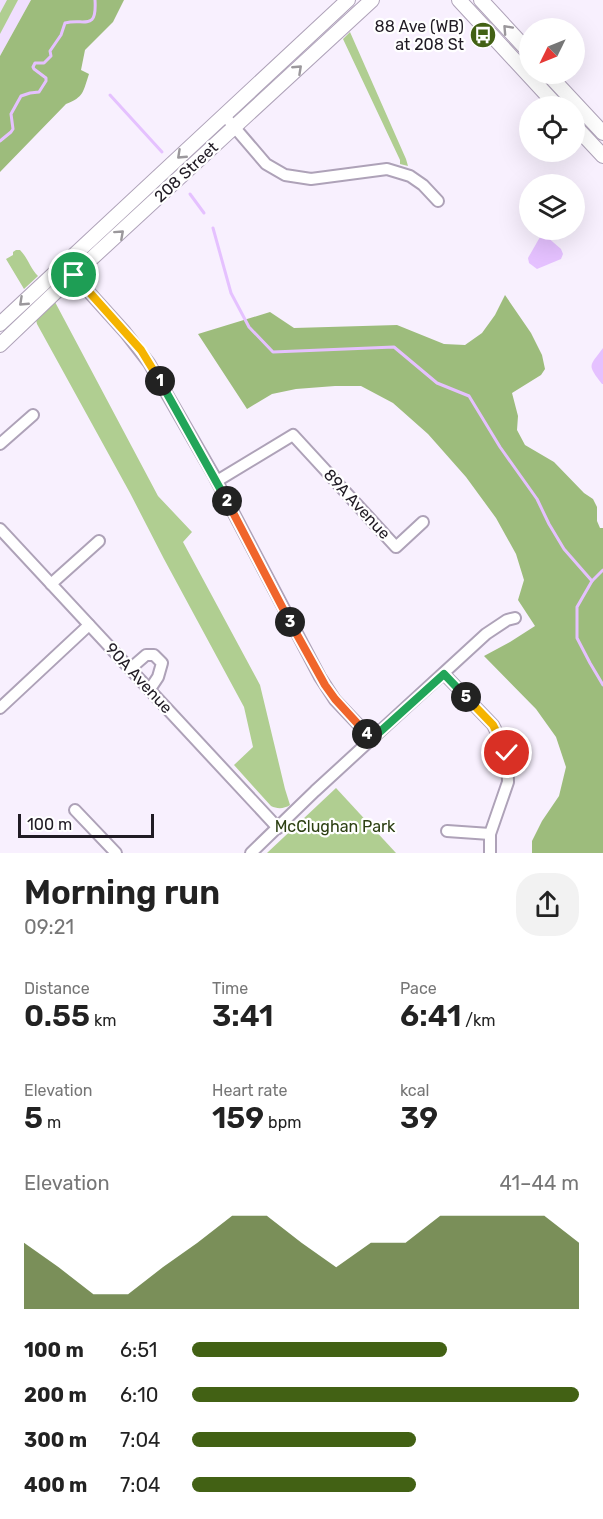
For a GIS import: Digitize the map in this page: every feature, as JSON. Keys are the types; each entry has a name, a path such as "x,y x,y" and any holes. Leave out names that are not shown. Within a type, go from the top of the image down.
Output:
{"main road":[{"name":"208 Street","path":"0,324 348,0"},
{"name":"208 Street","path":"0,345 372,0"},
{"path":"459,0 548,96"},
{"path":"481,0 519,41"},
{"path":"557,84 603,133"},
{"path":"585,137 603,156"}],"street":[{"path":"224,115 266,164 285,175 311,179 387,169 410,176 423,185 438,201"},
{"path":"64,265 141,350 217,481 325,685 372,739"},
{"path":"0,444 33,415"},
{"name":"89A Avenue","path":"217,481 293,435 396,547 423,522"},
{"name":"90A Avenue","path":"0,529 278,828"},
{"path":"51,584 99,540"},
{"path":"251,853 486,634 514,618"},
{"path":"0,708 89,625"},
{"path":"130,668 146,656 154,655 162,663 158,677 150,689"},
{"path":"444,674 493,725 507,753 508,782 490,834 490,853"},
{"path":"75,810 116,853"},
{"path":"447,831 490,834"}],"shaded area":[{"path":"0,0 31,0 0,56"},
{"path":"538,240 551,240 561,249 563,254 561,259 537,269 529,263 528,258"},
{"path":"603,348 603,384 602,384 592,366"}],"green space":[{"path":"7,0 18,0 0,34 0,13"},
{"path":"31,0 124,0 113,22 85,50 81,70 89,74 82,93 66,104 0,172 0,56"},
{"path":"350,32 408,166 400,164 343,39"},
{"path":"16,250 23,253 38,276 24,289 6,259"},
{"path":"505,295 531,333 542,355 545,369 541,375 512,393 518,416 517,430 525,445 554,462 584,493 593,499 597,507 597,521 600,528 603,528 603,853 532,853 532,841 559,796 566,767 556,737 536,709 484,656 535,626 518,600 524,580 516,554 496,518 466,477 428,434 393,403 361,386 296,389 272,394 247,409 198,334 270,312 294,328 397,325 444,344 465,345 482,333 495,315"},
{"path":"55,302 158,496 192,532 183,542 260,685 290,805 288,806 276,808 271,806 234,765 253,747 244,707 37,324 36,320"},
{"name":"McClughan Park","path":"336,788 396,853 267,853"}],"waterway":[{"path":"0,141 13,129 11,114 21,96 39,92 46,81 46,78 34,69 35,63 44,63 51,56 50,51 61,35 65,23 91,20 94,16 95,0"},
{"path":"110,95 162,152"},
{"path":"190,194 204,213"},
{"path":"213,228 231,293 249,327 273,352 394,347 437,383 469,396 500,447 537,499 564,549 592,581"},
{"path":"603,570 592,581 577,607 577,638 603,685"}],"place":[{"name":"88 Ave (WB) at 208 St","path":"483,35"}],"route":[{"path":"74,275 141,350 213,474 313,666 344,710 372,739 444,674 493,725 507,753"}]}
